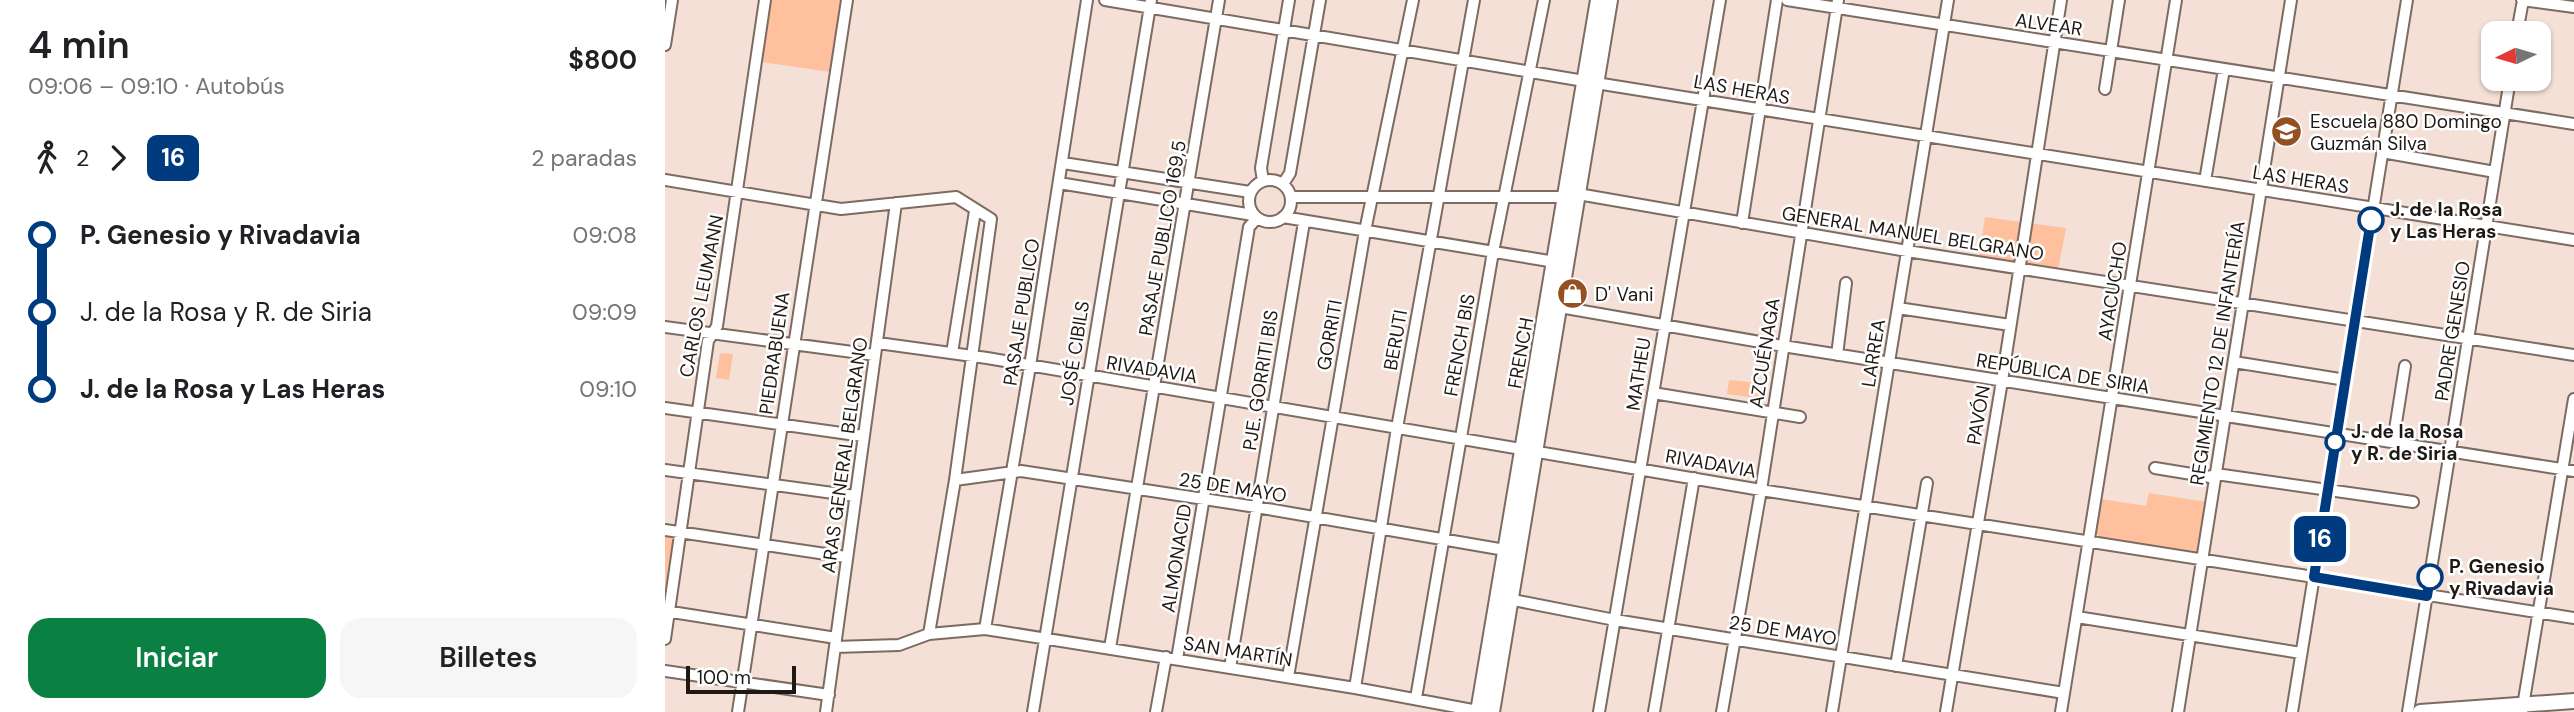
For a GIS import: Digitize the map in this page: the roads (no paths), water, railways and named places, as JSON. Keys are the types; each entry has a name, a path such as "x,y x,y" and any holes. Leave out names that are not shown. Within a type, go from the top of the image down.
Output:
{"main road":[{"name":"FRENCH","path":"1484,712 1572,196 1590,82 1598,0"},
{"name":"FRENCH","path":"1590,82 1610,0"},
{"name":"FRENCH","path":"1554,306 1555,262 1572,196"},
{"name":"FRENCH","path":"1504,598 1505,550 1529,451"},
{"path":"2420,712 2523,708 2574,701"}],"street":[{"path":"665,45 673,0"},
{"name":"CARLOS LEUMANN","path":"665,639 708,341 717,326 765,0"},
{"name":"PIEDRABUENA","path":"738,712 846,0"},
{"name":"PASAJE PUBLICO","path":"985,629 1063,163 1087,0"},
{"name":"LAS HERAS","path":"1105,0 1150,4 1216,18 1819,120 2574,240"},
{"name":"PASAJE PUBLICO 169,5","path":"1110,648 1219,0"},
{"path":"1262,181 1261,168 1289,0"},
{"path":"1283,184 1290,173 1320,0"},
{"name":"GORRITI","path":"1289,677 1366,231 1413,0"},
{"name":"BERUTI","path":"1355,688 1397,428 1474,0"},
{"name":"FRENCH BIS","path":"1416,698 1493,251 1544,0"},
{"name":"MATHEU","path":"1599,712 1720,0"},
{"path":"1742,223 1777,0"},
{"name":"ALVEAR","path":"1787,0 1838,4 1944,26 2574,124"},
{"name":"LARREA","path":"1832,712 1948,0"},
{"name":"PAVÓN","path":"1946,712 2002,380 2061,0"},
{"path":"2105,89 2119,0"},
{"name":"AYACUCHO","path":"2061,712 2176,0"},
{"name":"REGIMIENTO 12 DE INFANTERÍA","path":"2178,712 2291,0"},
{"path":"2292,712 2407,0"},
{"path":"2519,21 2523,0 2574,7"},
{"name":"JOSÉ CIBILS","path":"1033,712 1150,4"},
{"name":"AZCUÉNAGA","path":"1722,712 1761,489 1838,4"},
{"path":"2205,181 2224,69"},
{"name":"PADRE GENESIO","path":"2408,712 2508,91"},
{"path":"2382,152 2495,172"},
{"path":"1063,163 1250,192"},
{"path":"665,180 848,209 956,197 991,219 955,480 929,634"},
{"path":"1059,183 1255,217 1271,223 1283,218 1290,208 1291,197 1283,184 1270,180 1262,181 1250,192 1249,205 1255,217"},
{"path":"1291,197 1572,196"},
{"name":"GENERAL MANUEL BELGRANO","path":"1572,196 2130,287 2574,355"},
{"name":"ARAS GENERAL BELGRANO","path":"826,712 896,203"},
{"path":"952,353 975,211"},
{"name":"ALMONACID","path":"1156,712 1171,658 1203,501 1249,227 1255,217"},
{"path":"1283,218 1555,262"},
{"name":"PJE. GORRITI BIS","path":"1230,667 1304,222"},
{"path":"1837,355 1846,283"},
{"name":"REPÚBLICA DE SIRIA","path":"1554,306 1837,355 2568,470"},
{"path":"1898,309 2010,325"},
{"path":"665,327 875,355"},
{"name":"RIVADAVIA","path":"878,343 973,356 1761,489 2574,618"},
{"path":"2234,362 2346,380"},
{"path":"2393,442 2405,366"},
{"path":"1653,393 1800,417"},
{"path":"2523,708 2539,612 2568,470 2574,399"},
{"path":"665,408 863,436"},
{"path":"2155,468 2413,502"},
{"path":"665,470 855,496"},
{"name":"25 DE MAYO","path":"955,480 1021,471 1505,550"},
{"path":"1654,712 1695,478"},
{"path":"1896,666 1927,483"},
{"path":"665,530 846,557"},
{"name":"25 DE MAYO","path":"1504,598 1668,629 2064,693"},
{"path":"667,611 752,624 836,642"},
{"path":"2077,617 2301,653"},
{"name":"SAN MARTÍN","path":"836,642 899,645 929,634 985,629 1230,667 1484,712"},
{"path":"665,671 829,695"}],"place":[{"name":"Escuela 880 Domingo Guzmán Silva","path":"2287,132"},
{"name":"J. de la Rosa y Las Heras","path":"2371,220"},
{"name":"D' Vani","path":"1572,294"},
{"name":"J. de la Rosa y R. de Siria","path":"2335,442"},
{"name":"P. Genesio y Rivadavia","path":"2430,577"}]}
